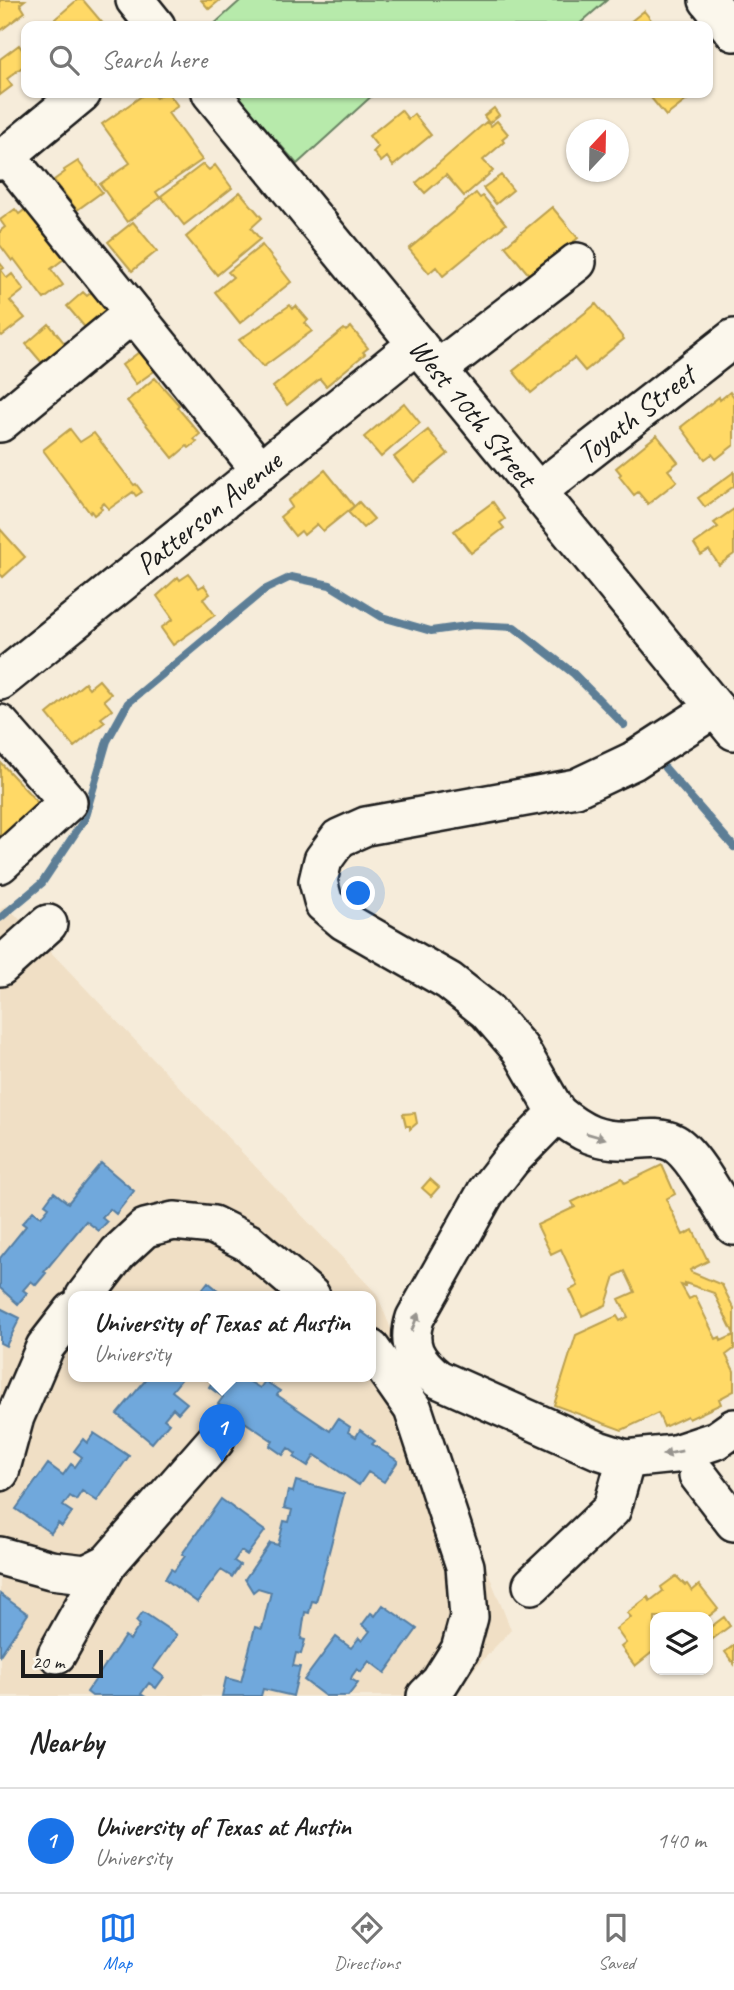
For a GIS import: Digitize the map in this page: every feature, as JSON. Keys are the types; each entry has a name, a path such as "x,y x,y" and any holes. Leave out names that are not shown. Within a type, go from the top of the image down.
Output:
{"street":[{"path":"135,0 152,21"},
{"path":"708,0 734,32"},
{"path":"76,98 3,158 261,471"},
{"name":"West 10th Street","path":"215,98 725,719"},
{"name":"Patterson Avenue","path":"0,681 261,471 427,356 577,262"},
{"path":"0,423 133,313"},
{"name":"Toyath Street","path":"538,492 734,338"},
{"path":"725,719 576,788 366,826 339,838 323,860 318,881 324,904 344,921 449,981 486,1010 520,1049 557,1113 576,1129 599,1139 657,1138 673,1142 687,1153 734,1226"},
{"path":"0,724 68,802 0,864"},
{"path":"0,967 48,924"},
{"path":"557,1113 511,1160 486,1192 415,1318 411,1333 414,1351 424,1368 438,1379 598,1450 626,1459 675,1454 717,1440 734,1427"},
{"path":"89,1291 118,1252 145,1228 174,1221 213,1225 249,1243 305,1291"},
{"path":"0,1472 15,1418 45,1347 68,1317"},
{"path":"376,1356 413,1409 465,1566 469,1617 460,1650 440,1682 426,1696"},
{"path":"57,1654 108,1563 215,1441"},
{"path":"532,1585 612,1509 626,1459"},
{"path":"698,1475 734,1522"},
{"path":"0,1556 51,1570 86,1574 108,1563"}],"shaded area":[{"path":"6,905 374,1291 68,1291 68,1382 376,1382 376,1293 511,1630 449,1696 0,1696 0,910"}],"green space":[{"path":"241,0 607,0 583,21 218,21"},
{"path":"239,98 370,98 297,164"}],"building: Homes":[{"path":"0,0 25,0 20,4 25,12 0,31"},
{"path":"77,0 83,0 101,21 52,21"},
{"path":"201,0 220,0 209,9"},
{"path":"644,11 652,21 631,21"},
{"path":"19,45 21,48 21,68 7,79 12,86 0,95 0,59"},
{"path":"139,98 172,98 178,106 168,113 202,160 156,192 160,198 127,222 100,184 130,163 102,124"},
{"path":"651,98 689,98 666,116"},
{"path":"494,108 499,115 489,123 484,116"},
{"path":"401,110 408,119 414,114 431,135 393,166 387,157 381,162 373,152 378,147 369,136"},
{"path":"497,121 508,134 502,139 504,142 483,160 493,171 464,196 446,175 425,193 416,183 486,122 491,126"},
{"path":"78,161 102,192 77,210 54,180"},
{"path":"203,164 209,170 215,165 232,188 184,225 161,196"},
{"path":"501,175 513,190 496,204 483,188"},
{"path":"240,192 262,218 251,228 260,239 217,275 186,237"},
{"path":"476,193 480,198 483,196 506,224 443,276 436,267 429,273 409,249"},
{"path":"31,205 69,255 51,269 63,285 44,299 0,245 0,231 5,227 0,220 15,209 19,214"},
{"path":"552,207 578,238 531,277 505,246"},
{"path":"133,222 157,251 132,271 108,242"},
{"path":"262,245 291,282 240,323 215,292 233,277 228,272"},
{"path":"0,263 7,278 12,274 24,290 10,301 25,318 2,336 0,334"},
{"path":"94,290 112,312 88,331 67,306 83,292 87,296"},
{"path":"596,304 624,339 585,371 574,358 531,393 513,371"},
{"path":"290,305 293,309 296,306 308,320 305,323 312,331 263,367 239,340"},
{"path":"49,324 66,345 43,364 26,344"},
{"path":"351,327 368,348 363,352 365,354 326,386 320,379 287,405 273,387 344,329 346,331"},
{"path":"146,347 160,367 136,384 122,365"},
{"path":"155,378 200,434 194,439 197,442 189,448 187,446 173,458 127,401"},
{"path":"730,392 734,397 734,445 716,459 712,454 705,459 681,427 719,397 720,400"},
{"path":"404,403 420,423 381,457 364,437"},
{"path":"70,429 80,442 94,433 142,492 136,496 133,492 109,509 104,503 100,506 102,509 94,515 91,511 90,513 43,450"},
{"path":"428,430 448,454 414,482 394,457"},
{"path":"657,435 678,462 668,470 677,481 648,504 638,492 634,495 616,468"},
{"path":"325,470 354,506 323,531 317,524 304,535 301,531 295,536 280,517 292,507 288,501"},
{"path":"734,472 734,486 705,507 698,498"},
{"path":"359,502 374,519 363,528 348,512"},
{"path":"493,502 505,519 500,523 504,528 471,553 454,531"},
{"path":"734,509 734,554 719,565 709,550 701,555 694,544 718,527 714,523"},
{"path":"0,529 25,557 3,577 0,574"},
{"path":"189,574 199,588 204,585 210,594 203,599 215,615 173,645 161,628 173,619 157,596 178,577 180,580"},
{"path":"99,680 111,694 104,700 112,710 101,718 105,722 74,747 47,714 85,683 89,688"},
{"path":"0,762 38,803 0,840"},
{"path":"415,1113 417,1123 410,1129 410,1126 406,1126 403,1114"},
{"path":"662,1165 675,1194 666,1199 683,1235 693,1230 708,1261 690,1270 691,1272 722,1285 734,1309 734,1334 714,1293 685,1283 685,1286 681,1285 689,1299 695,1296 716,1339 720,1337 721,1341 734,1335 734,1349 726,1355 734,1371 734,1391 719,1399 721,1404 689,1419 687,1416 664,1427 658,1413 622,1430 554,1405 576,1335 617,1316 620,1321 628,1317 619,1299 635,1292 625,1271 615,1276 606,1305 582,1316 570,1290 578,1286 561,1249 551,1254 537,1225 575,1207 572,1202 622,1178 625,1183"},
{"path":"430,1179 439,1187 431,1196 422,1188"},
{"path":"676,1576 692,1591 699,1585 718,1609 713,1613 650,1612 650,1654 635,1666 621,1647 626,1643 616,1629 631,1617 627,1613 648,1597 650,1601 663,1591 661,1587"},
{"path":"724,1617 730,1626 713,1639 713,1625"},
{"path":"734,1645 734,1664 725,1652"}],"building: Schools":[{"path":"101,1163 134,1191 116,1214 110,1209 102,1218 107,1222 99,1231 86,1221 36,1285 31,1281 23,1290 27,1293 18,1304 0,1288 0,1258 26,1226 22,1223 33,1211 41,1217 49,1207 45,1204 54,1192 68,1203"},
{"path":"208,1282 219,1291 201,1291"},
{"path":"0,1308 20,1318 6,1346 0,1343"},
{"path":"144,1382 179,1382 172,1391 187,1403 178,1413 173,1408 164,1419 169,1423 152,1443 117,1414"},
{"path":"212,1382 250,1382 260,1388 266,1382 280,1391 277,1395 330,1431 338,1419 350,1427 348,1432 356,1437 360,1430 375,1441 372,1444 398,1461 384,1482 368,1472 359,1485 315,1455 308,1466 294,1457 296,1454 288,1448 283,1455 270,1446 273,1441 218,1404 223,1397 209,1387"},
{"path":"94,1433 129,1456 97,1501 82,1491 76,1500 70,1496 63,1506 72,1512 62,1526 58,1523 51,1533 16,1509 48,1464 63,1475 71,1464 75,1467 82,1457 74,1451 83,1439 87,1443"},
{"path":"296,1481 344,1494 316,1602 312,1601 309,1613 305,1612 301,1639 305,1640 301,1654 296,1653 293,1666 300,1667 293,1696 263,1689 261,1696 222,1696 226,1678 241,1682 255,1627 262,1629 271,1592 258,1588 253,1592 245,1579 270,1543 278,1545 284,1521 289,1522 292,1510 284,1508 288,1491 293,1492"},
{"path":"221,1499 265,1531 247,1555 241,1551 234,1561 240,1565 232,1577 221,1570 197,1602 165,1579 185,1556 182,1554"},
{"path":"0,1594 28,1614 0,1655"},
{"path":"383,1605 417,1629 385,1673 369,1661 361,1672 357,1669 352,1676 351,1679 358,1683 348,1696 325,1696 304,1680 336,1637 351,1648 359,1638 362,1641 370,1631 362,1625 371,1613 375,1616"},
{"path":"143,1612 177,1635 153,1669 164,1677 156,1688 149,1683 141,1694 144,1696 92,1696 87,1692 125,1636 130,1640 140,1625 136,1621"}],"waterway":[{"path":"0,918 42,883 84,820 107,741 128,703 264,590 291,577 330,585 382,617 431,631 473,625 514,627 573,673 624,725"},
{"path":"665,768 734,847"}],"place":[{"name":"University of Texas at Austin","path":"222,1462"}]}
